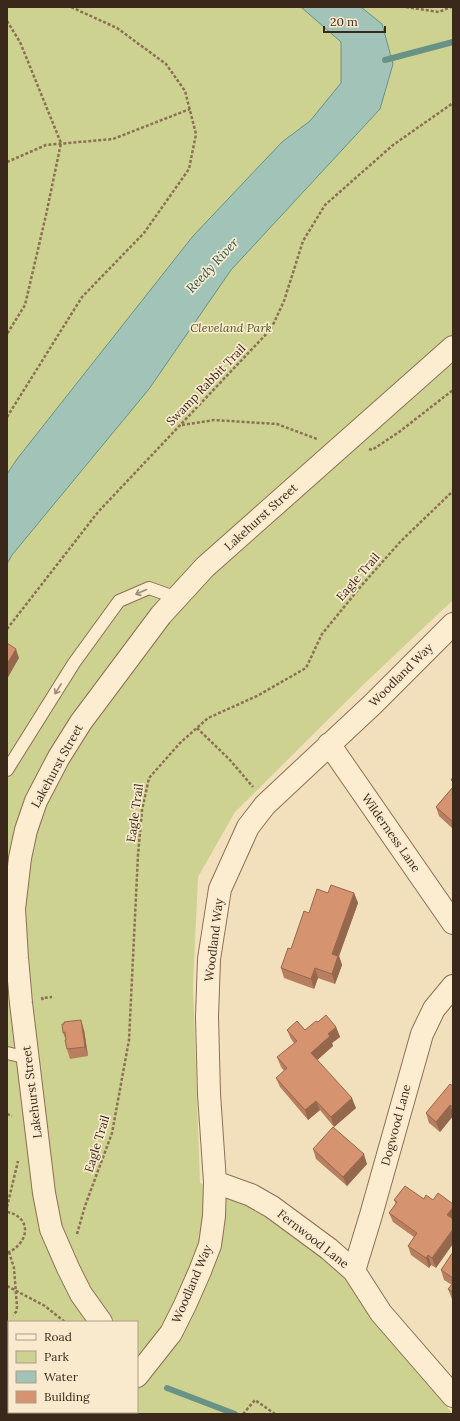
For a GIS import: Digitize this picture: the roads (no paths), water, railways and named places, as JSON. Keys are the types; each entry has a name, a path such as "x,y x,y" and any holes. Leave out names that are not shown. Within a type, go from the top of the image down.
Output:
{"street":[{"name":"Lakehurst Street","path":"100,1321 81,1294 51,1229 17,1055 17,958 14,909 20,858 26,830 36,802 59,757 80,722 156,621 177,598 205,568 453,346"},
{"name":"Woodland Way","path":"139,1370 170,1333 200,1271 210,1245 214,1216 215,1182 209,1094 207,1018 209,959 220,889 248,826 267,803 373,704 453,624"},
{"name":"Wilderness Lane","path":"329,744 453,923"},
{"name":"Dogwood Lane","path":"354,1271 422,1034 434,1009 453,986"},
{"name":"Fernwood Lane","path":"215,1182 251,1195 272,1207 329,1248 354,1271 381,1313 453,1396"}],"lane":[{"path":"7,770 74,663 119,601 149,588 177,598"}],"water":[{"name":"Reedy River","path":"301,7 361,7 382,24 393,64 380,109 231,270 149,389 12,555 7,564 7,474 17,459 193,236 282,142 310,121 341,83 341,42"}],"waterway":[{"path":"385,60 453,42"},
{"path":"167,1388 235,1414"}],"park label":[{"name":"Cleveland Park","path":"231,328"}]}
